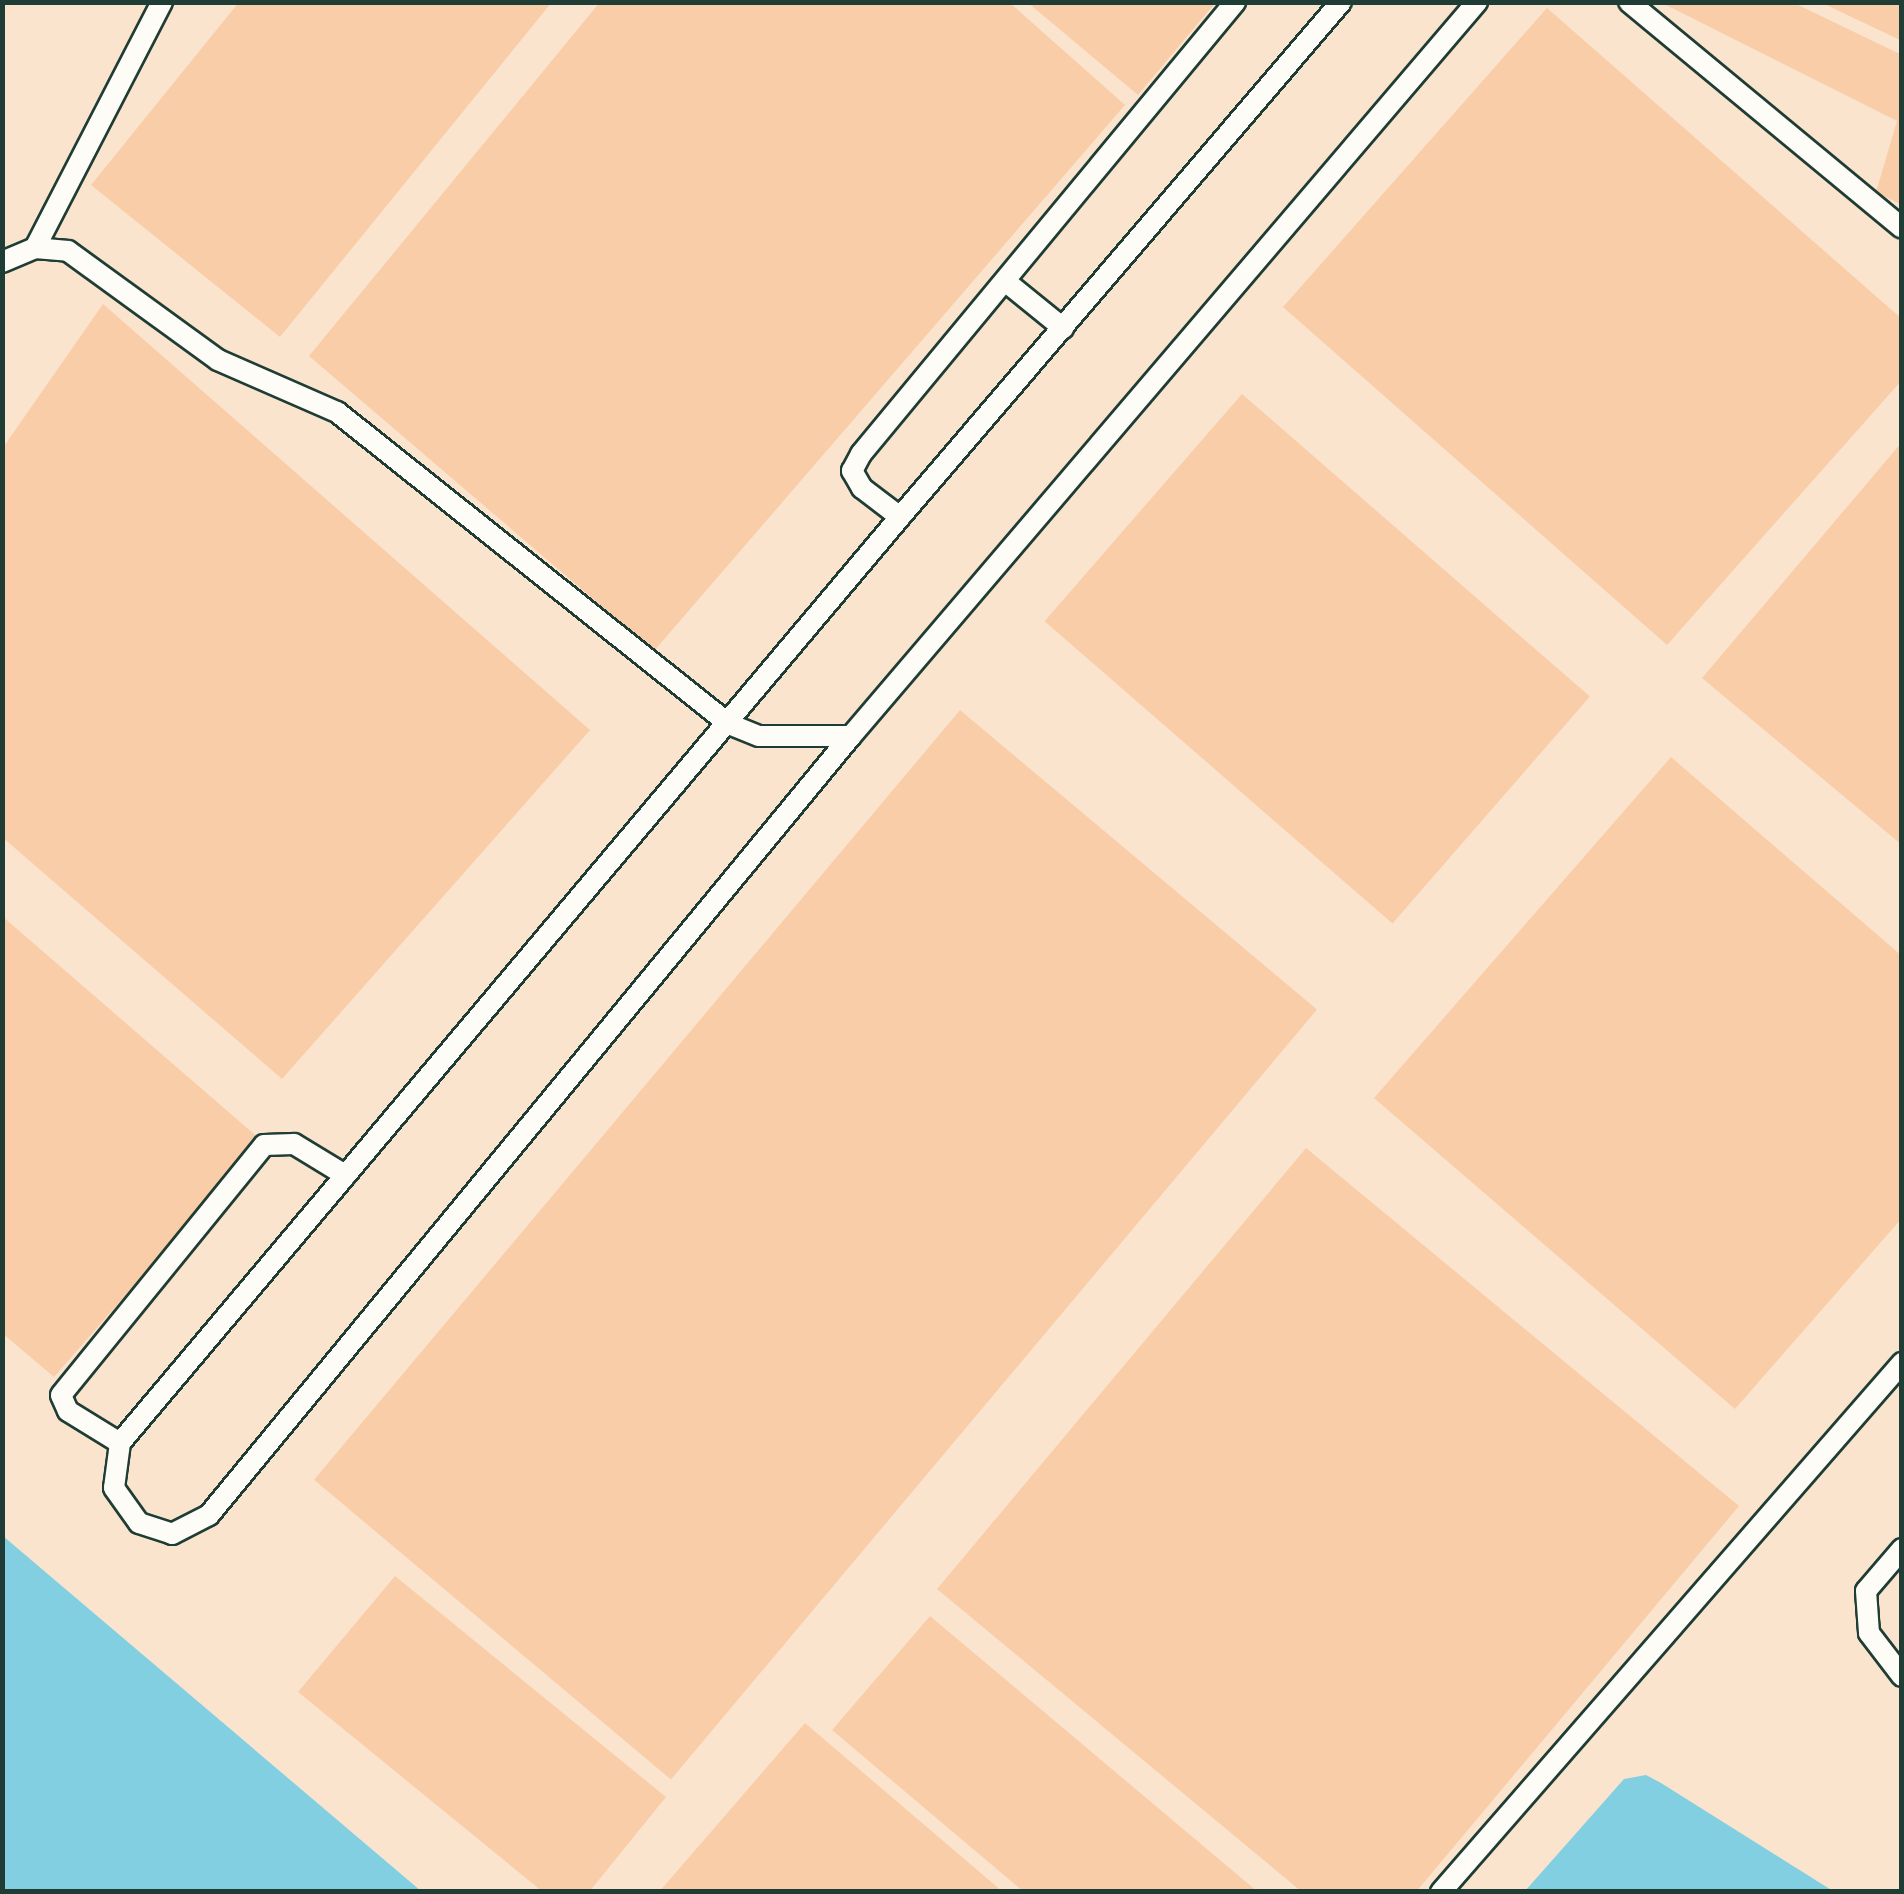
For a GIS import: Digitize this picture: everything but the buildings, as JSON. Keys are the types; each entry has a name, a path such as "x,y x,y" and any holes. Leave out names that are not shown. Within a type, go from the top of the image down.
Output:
{"lane":[{"path":"35,248 162,2"},
{"path":"900,518 862,488 852,471 1235,2"},
{"path":"1341,2 120,1443 114,1488 140,1523 172,1534 209,1516 851,736 1477,2"},
{"path":"1629,2 1902,228"},
{"path":"2,262 35,248 68,251 218,360 337,412 729,724 759,736 851,736"},
{"path":"1005,280 1063,328"},
{"path":"120,1443 68,1411 61,1394 264,1145 294,1144 345,1174"},
{"path":"1441,1892 1902,1362"},
{"path":"1902,1549 1866,1592 1869,1632 1902,1676"}],"shaded area":[{"path":"2,3 1901,3 1901,1891 421,1891 3,1536"}],"water":[{"path":"3,1536 421,1891 3,1891"},
{"path":"1646,1775 1833,1891 1525,1891 1624,1779"}]}
